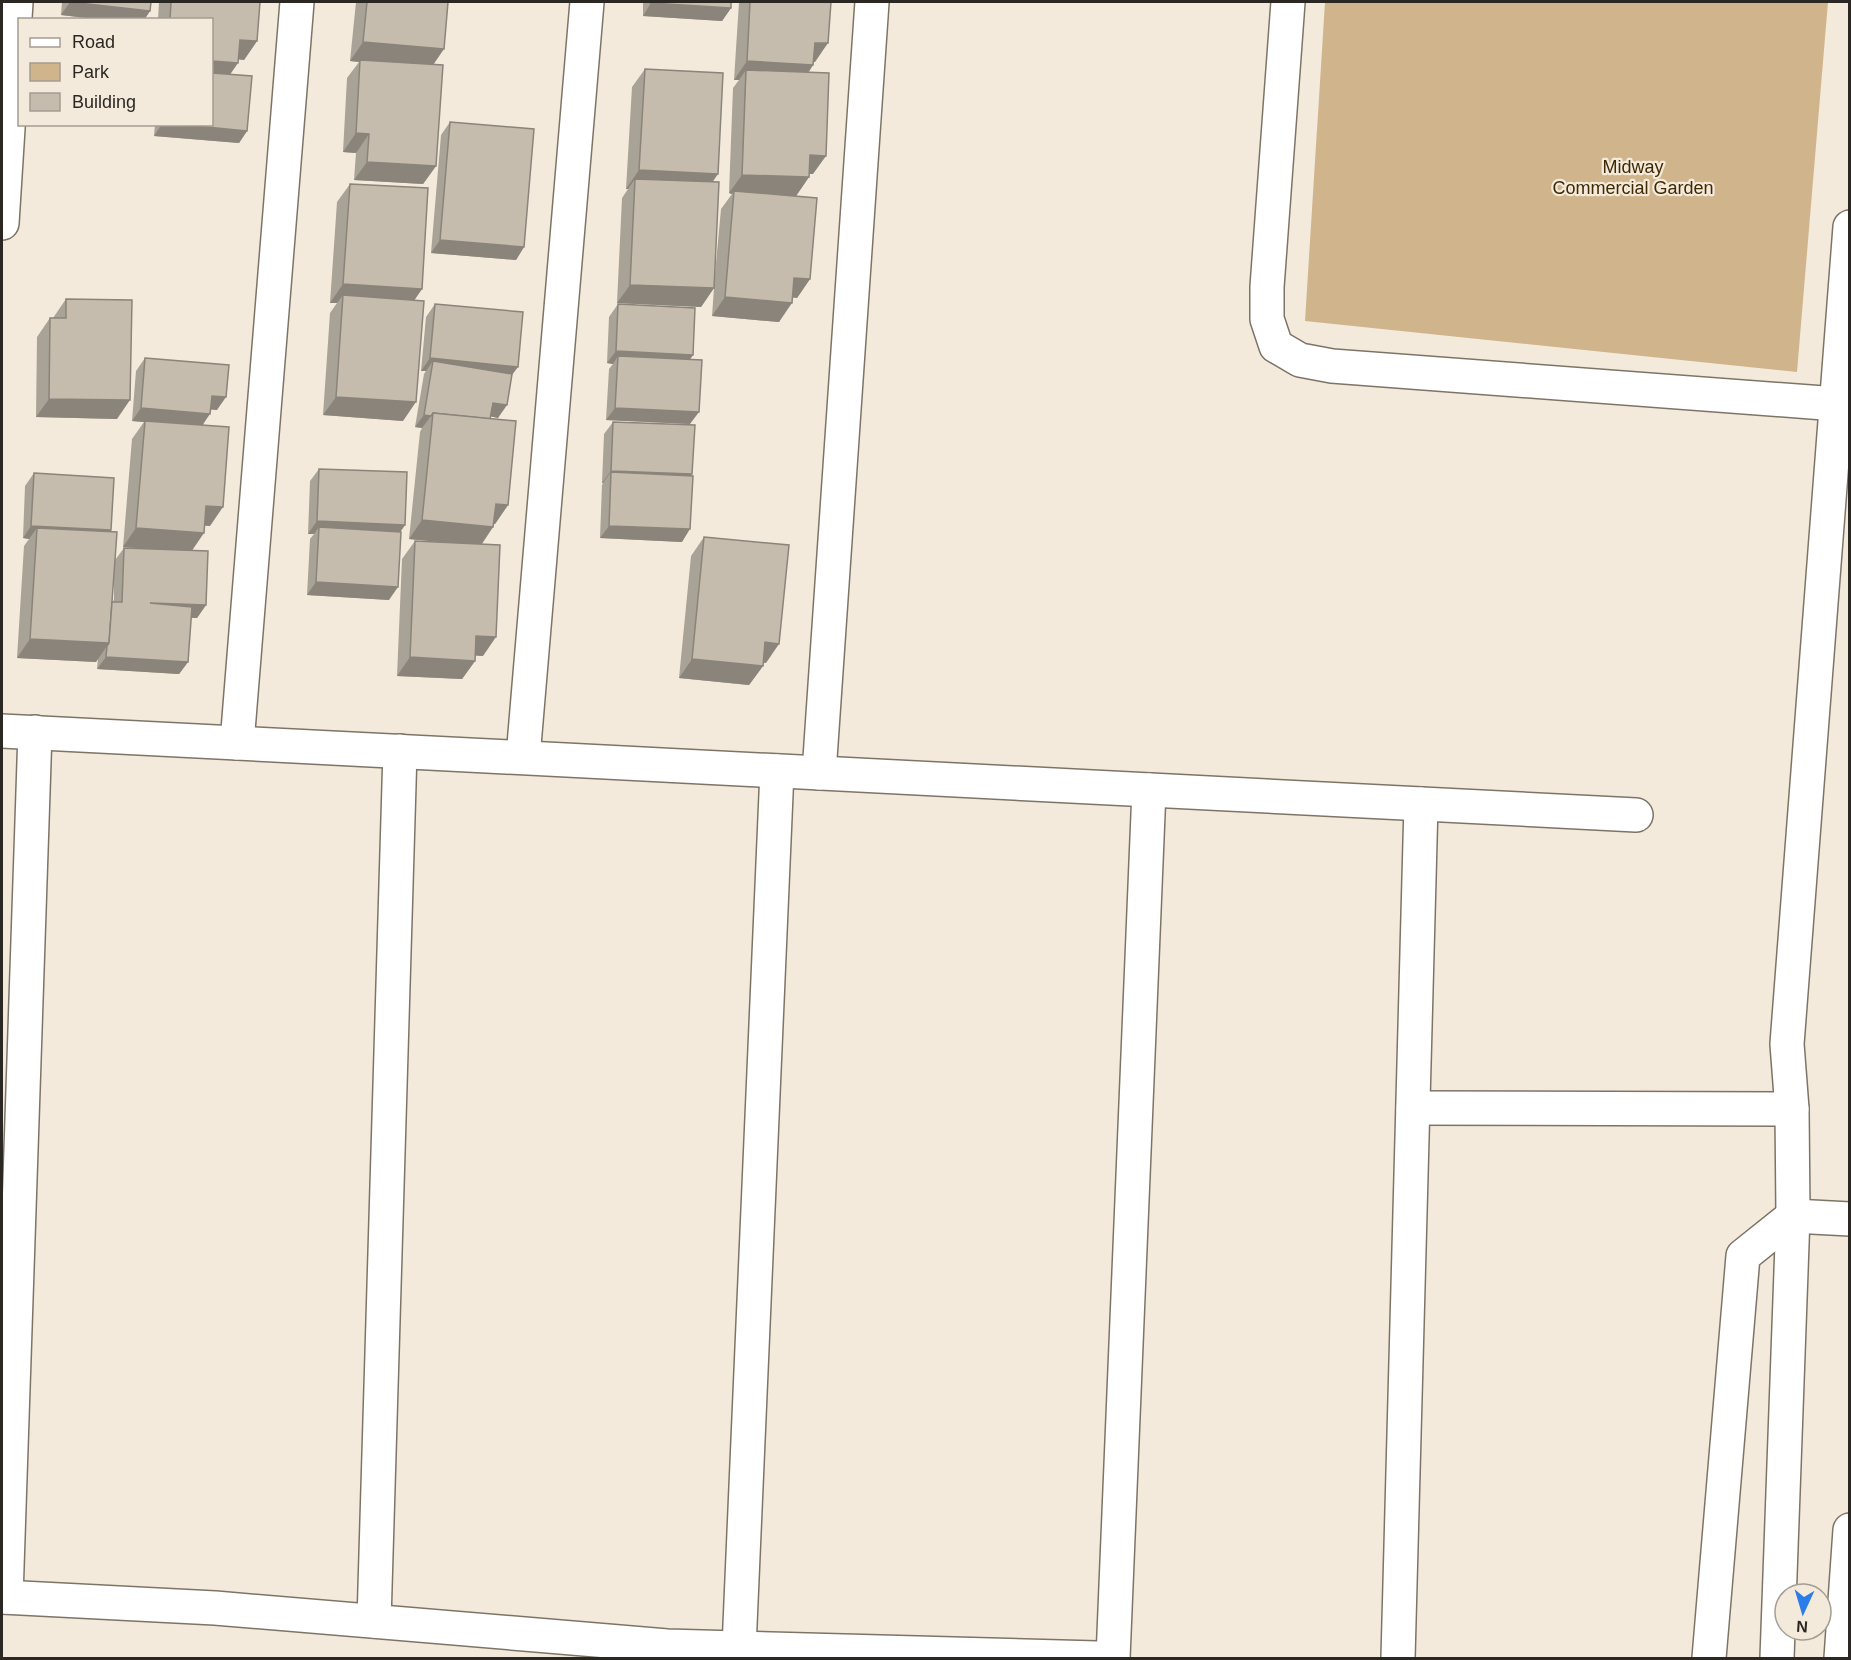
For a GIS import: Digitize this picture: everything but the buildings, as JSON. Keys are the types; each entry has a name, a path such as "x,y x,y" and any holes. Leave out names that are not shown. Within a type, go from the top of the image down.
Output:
{"street":[{"path":"2,223 16,2"},
{"path":"237,743 297,2"},
{"path":"523,757 587,2"},
{"path":"819,773 872,2"},
{"path":"1288,2 1267,287 1267,319 1276,346 1300,360 1332,366 1837,404"},
{"path":"1777,1659 1793,1216 1792,1109 1787,1044 1850,227"},
{"path":"2,731 1636,815"},
{"path":"35,732 4,1597 214,1608 374,1621 667,1652 739,1648 1097,1659"},
{"path":"374,1621 400,751"},
{"path":"739,1648 777,771"},
{"path":"1113,1659 1149,790"},
{"path":"1398,1659 1421,804"},
{"path":"1413,1108 1792,1109"},
{"path":"1709,1659 1743,1256 1793,1216 1850,1219"},
{"path":"1841,1659 1850,1530"}],"green space":[{"name":"Midway Commercial Garden","path":"1325,2 1828,2 1797,372 1305,321"}]}
